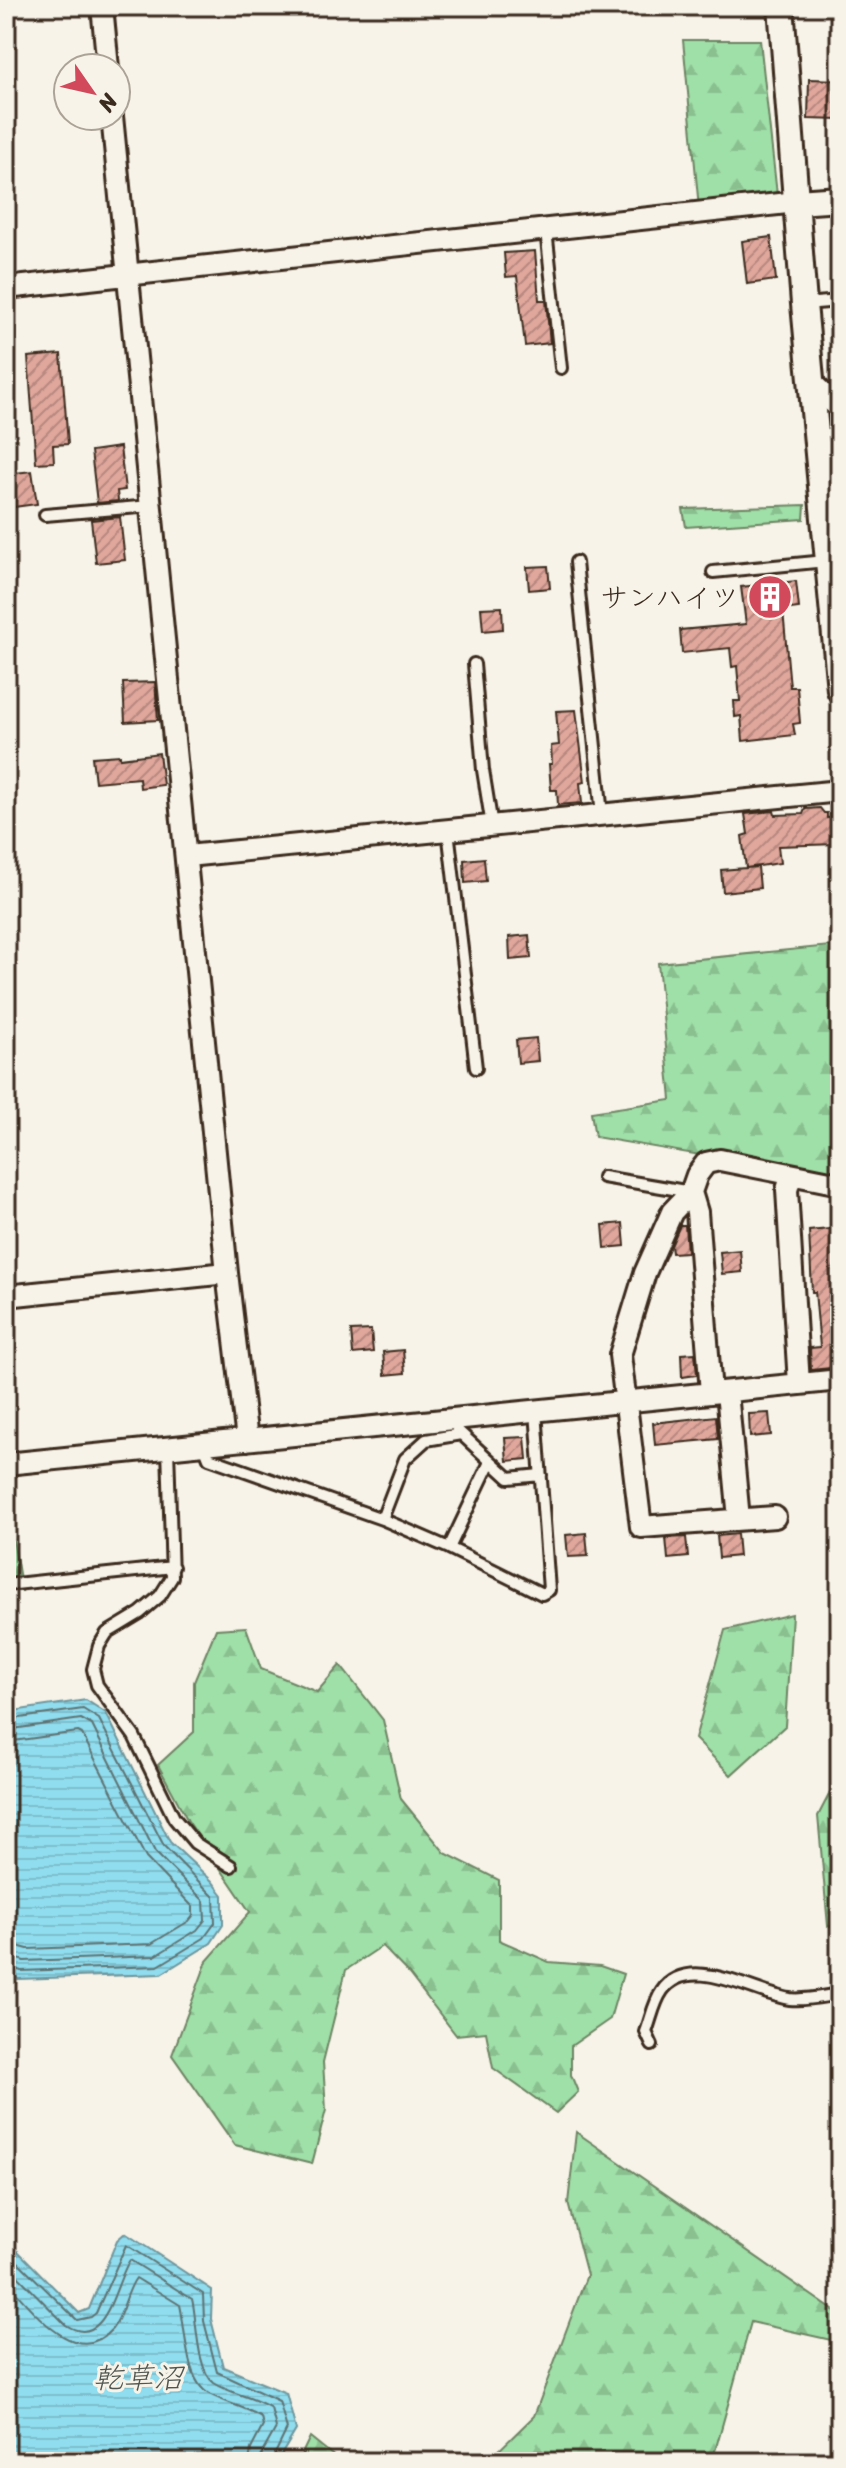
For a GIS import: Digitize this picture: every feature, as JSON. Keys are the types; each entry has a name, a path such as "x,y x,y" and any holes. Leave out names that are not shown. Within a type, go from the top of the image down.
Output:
{"street":[{"path":"102,6 106,52"},
{"path":"781,6 804,304 840,690"},
{"path":"114,132 227,1273 247,1440"},
{"path":"6,288 840,199"},
{"path":"812,383 840,409"},
{"path":"187,856 840,791"},
{"path":"775,1517 641,1527 620,1355 645,1273 672,1212 691,1192 697,1175 706,1163 720,1160 840,1184"},
{"path":"791,1176 787,1190 799,1384"},
{"path":"691,1192 697,1212 719,1392 739,1519"},
{"path":"6,1296 227,1273"},
{"path":"6,1464 247,1440 454,1427 536,1411 840,1380"}],"lane":[{"path":"546,230 561,368"},
{"path":"804,304 840,301"},
{"path":"45,515 151,506"},
{"path":"713,572 828,560"},
{"path":"576,562 602,815"},
{"path":"474,664 483,770 492,826"},
{"path":"448,830 476,1068"},
{"path":"603,1177 691,1192"},
{"path":"204,1445 209,1458 382,1519 542,1594 549,1590 536,1411"},
{"path":"382,1519 405,1459 426,1440 454,1427 509,1478 541,1475"},
{"path":"168,1448 172,1577 160,1596 140,1613 107,1633 99,1646 93,1669 97,1685 134,1736 174,1818 195,1843 231,1866"},
{"path":"449,1548 490,1462"},
{"path":"6,1585 173,1567"},
{"path":"652,2045 646,2032 659,1994 671,1979 690,1973 709,1975 793,1999 840,1994"}],"green space":[{"path":"683,40 760,40 777,195 699,208"},
{"path":"805,505 804,519 686,527 683,509"},
{"path":"840,945 840,1179 595,1137 591,1112 671,1100 658,963"},
{"path":"6,1533 12,1533 22,1591 6,1591"},
{"path":"792,1614 785,1726 731,1775 695,1739 725,1630"},
{"path":"246,1627 261,1669 317,1692 340,1665 383,1720 401,1799 445,1853 499,1880 499,1940 549,1962 600,1966 623,1974 610,2019 571,2046 571,2075 578,2092 556,2113 493,2068 486,2032 456,2035 409,1974 382,1946 346,1970 323,2062 326,2110 312,2164 235,2145 172,2055 207,1961 250,1912 188,1821 158,1765 194,1732 194,1682 216,1629"},
{"path":"836,1781 840,1781 840,1927 828,1926 818,1816"},
{"path":"576,2132 840,2315 840,2342 751,2322 712,2462 487,2462 534,2416 587,2275 568,2203"},
{"path":"310,2437 341,2462 298,2462"}],"water":[{"path":"86,1700 106,1713 170,1842 223,1895 223,1925 211,1943 161,1974 18,1979 6,1971 6,1712"},
{"name":"乾草沼","path":"125,2233 212,2290 211,2319 223,2367 286,2393 296,2430 277,2462 6,2462 6,2239 79,2313 89,2309 117,2240"}],"building":[{"path":"809,79 840,80 840,120 808,119"},
{"path":"771,237 776,280 747,284 742,241"},
{"path":"535,251 539,300 546,300 550,343 525,346 517,276 506,277 504,253"},
{"path":"61,354 68,444 53,445 54,462 36,463 28,357"},
{"path":"120,447 125,490 117,491 118,501 97,503 91,451"},
{"path":"32,471 37,504 6,508 6,474"},
{"path":"120,517 125,560 96,563 91,520"},
{"path":"548,566 550,588 529,590 527,567"},
{"path":"796,581 799,608 783,610 790,687 797,687 800,723 793,724 795,735 743,741 741,716 735,717 734,701 740,701 737,666 732,667 730,648 682,653 680,630 746,624 741,587"},
{"path":"502,607 503,629 483,631 481,608"},
{"path":"155,682 158,720 125,722 123,683"},
{"path":"576,710 585,782 580,783 582,803 558,805 557,790 551,790 549,764 552,764 551,746 559,745 556,711"},
{"path":"159,753 163,785 140,788 139,778 95,782 92,757 120,755 120,758"},
{"path":"820,808 827,813 827,818 835,817 837,844 778,846 780,863 746,868 742,836 748,834 745,814 774,811 775,815 803,814 805,809"},
{"path":"484,858 486,881 465,883 464,860"},
{"path":"758,867 760,888 723,892 721,870"},
{"path":"529,935 531,958 510,960 509,937"},
{"path":"536,1038 538,1061 518,1063 516,1040"},
{"path":"623,1223 625,1246 605,1248 603,1225"},
{"path":"680,1225 685,1225 687,1252 672,1253 671,1246"},
{"path":"840,1228 840,1360 831,1361 831,1368 811,1370 810,1348 820,1347 815,1292 812,1292 809,1231"},
{"path":"740,1250 742,1272 722,1274 720,1252"},
{"path":"371,1330 373,1352 353,1354 351,1331"},
{"path":"403,1350 405,1373 385,1375 383,1352"},
{"path":"695,1353 697,1375 682,1377 681,1354"},
{"path":"769,1413 771,1435 750,1437 749,1414"},
{"path":"716,1416 718,1439 655,1445 653,1423"},
{"path":"525,1437 527,1459 507,1461 505,1438"},
{"path":"586,1533 588,1556 568,1557 566,1535"},
{"path":"737,1534 739,1556 719,1558 717,1536"},
{"path":"686,1537 688,1557 668,1559 666,1538"}],"place":[{"name":"サンハイツ","path":"770,597"}]}
